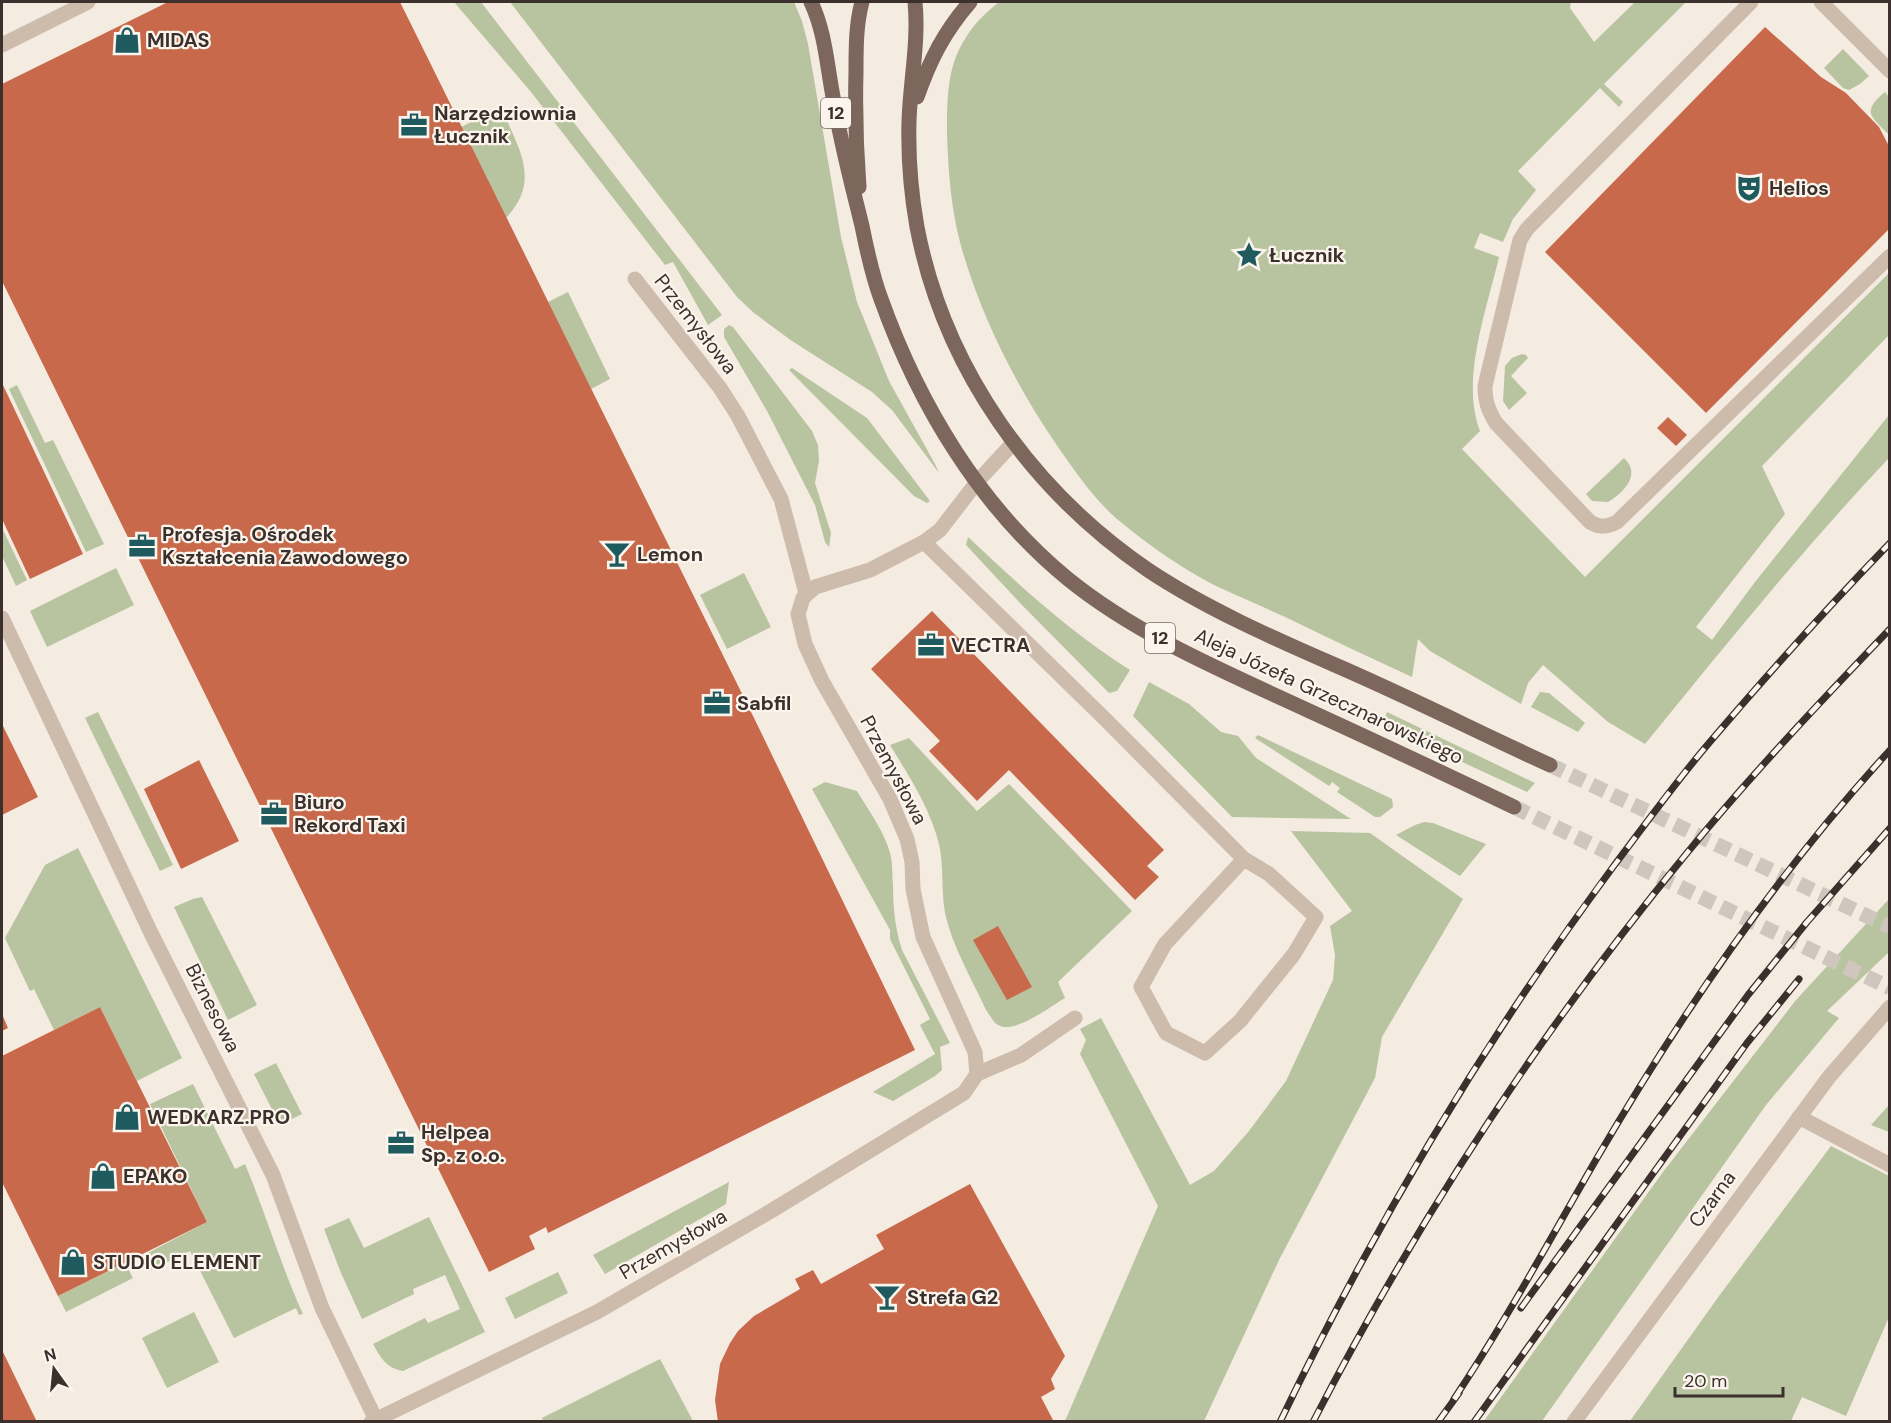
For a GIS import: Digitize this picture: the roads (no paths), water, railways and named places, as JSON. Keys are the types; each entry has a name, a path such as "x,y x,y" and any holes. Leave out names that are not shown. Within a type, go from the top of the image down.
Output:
{"main road":[{"name":"Aleja Józefa Grzecznarowskiego","path":"811,2 823,37 841,141 880,297 916,385 946,438 977,482 1047,561 1110,610 1215,667 1514,807"},
{"path":"861,226 855,127 856,47 862,2"},
{"name":"Aleja Józefa Grzecznarowskiego","path":"915,2 917,46 909,120 909,152 917,226 933,289 961,357 994,416 1013,443 1055,493 1079,515 1122,550 1174,586 1252,626 1550,765"},
{"path":"909,120 936,49 952,22 970,2"}],"street":[{"path":"2,45 88,2"},
{"path":"1751,2 1527,229 1520,240 1485,386 1486,406 1490,415 1590,522 1596,526 1610,525 1617,522 1890,256"},
{"path":"1821,2 1890,71"},
{"name":"Przemysłowa","path":"635,279 720,388 738,416 781,500 806,593 798,614 805,644 822,681 890,799 907,839 912,862 913,889 923,937 972,1043 977,1061 977,1074"},
{"path":"806,593 815,587 870,570 924,542 940,531 977,482 1013,443"},
{"path":"924,542 1244,859 1269,874 1316,917 1294,954 1247,1012 1205,1053 1166,1033 1141,987 1165,944 1244,859"},
{"name":"Biznesowa","path":"2,618 151,933 273,1175 322,1308 374,1421"},
{"name":"Czarna","path":"1574,1422 1798,1117 1829,1077 1890,1007"},
{"name":"Przemysłowa","path":"374,1421 597,1312 949,1103 964,1093 977,1074 1021,1055 1075,1018"},
{"path":"1798,1117 1890,1165"}],"tunnel":[{"path":"1550,765 1890,927"},
{"path":"1514,807 1890,988"}],"railway":[{"path":"1280,1422 1354,1277 1433,1136 1476,1067 1566,933 1696,758 1843,592 1890,543"},
{"path":"1313,1422 1353,1347 1439,1200 1485,1127 1582,987 1711,824 1786,739 1890,629"},
{"path":"1454,1399 1510,1310 1629,1104 1697,998 1808,845 1890,750"},
{"path":"1521,1308 1748,995 1807,922 1890,828"},
{"path":"1474,1422 1747,1043 1799,979"},
{"path":"1438,1422 1459,1393"}],"place":[{"name":"MIDAS","path":"127,40"},
{"name":"Narzędziownia Łucznik","path":"414,125"},
{"name":"Helios","path":"1749,188"},
{"name":"Łucznik","path":"1249,255"},
{"name":"Profesja. Ośrodek Kształcenia Zawodowego","path":"142,546"},
{"name":"Lemon","path":"617,554"},
{"name":"VECTRA","path":"931,645"},
{"name":"Sabfil","path":"717,703"},
{"name":"Biuro Rekord Taxi","path":"274,814"},
{"name":"WEDKARZ.PRO","path":"127,1117"},
{"name":"Helpea Sp. z o.o.","path":"401,1143"},
{"name":"EPAKO","path":"103,1176"},
{"name":"STUDIO ELEMENT","path":"73,1262"},
{"name":"Strefa G2","path":"887,1297"}]}
